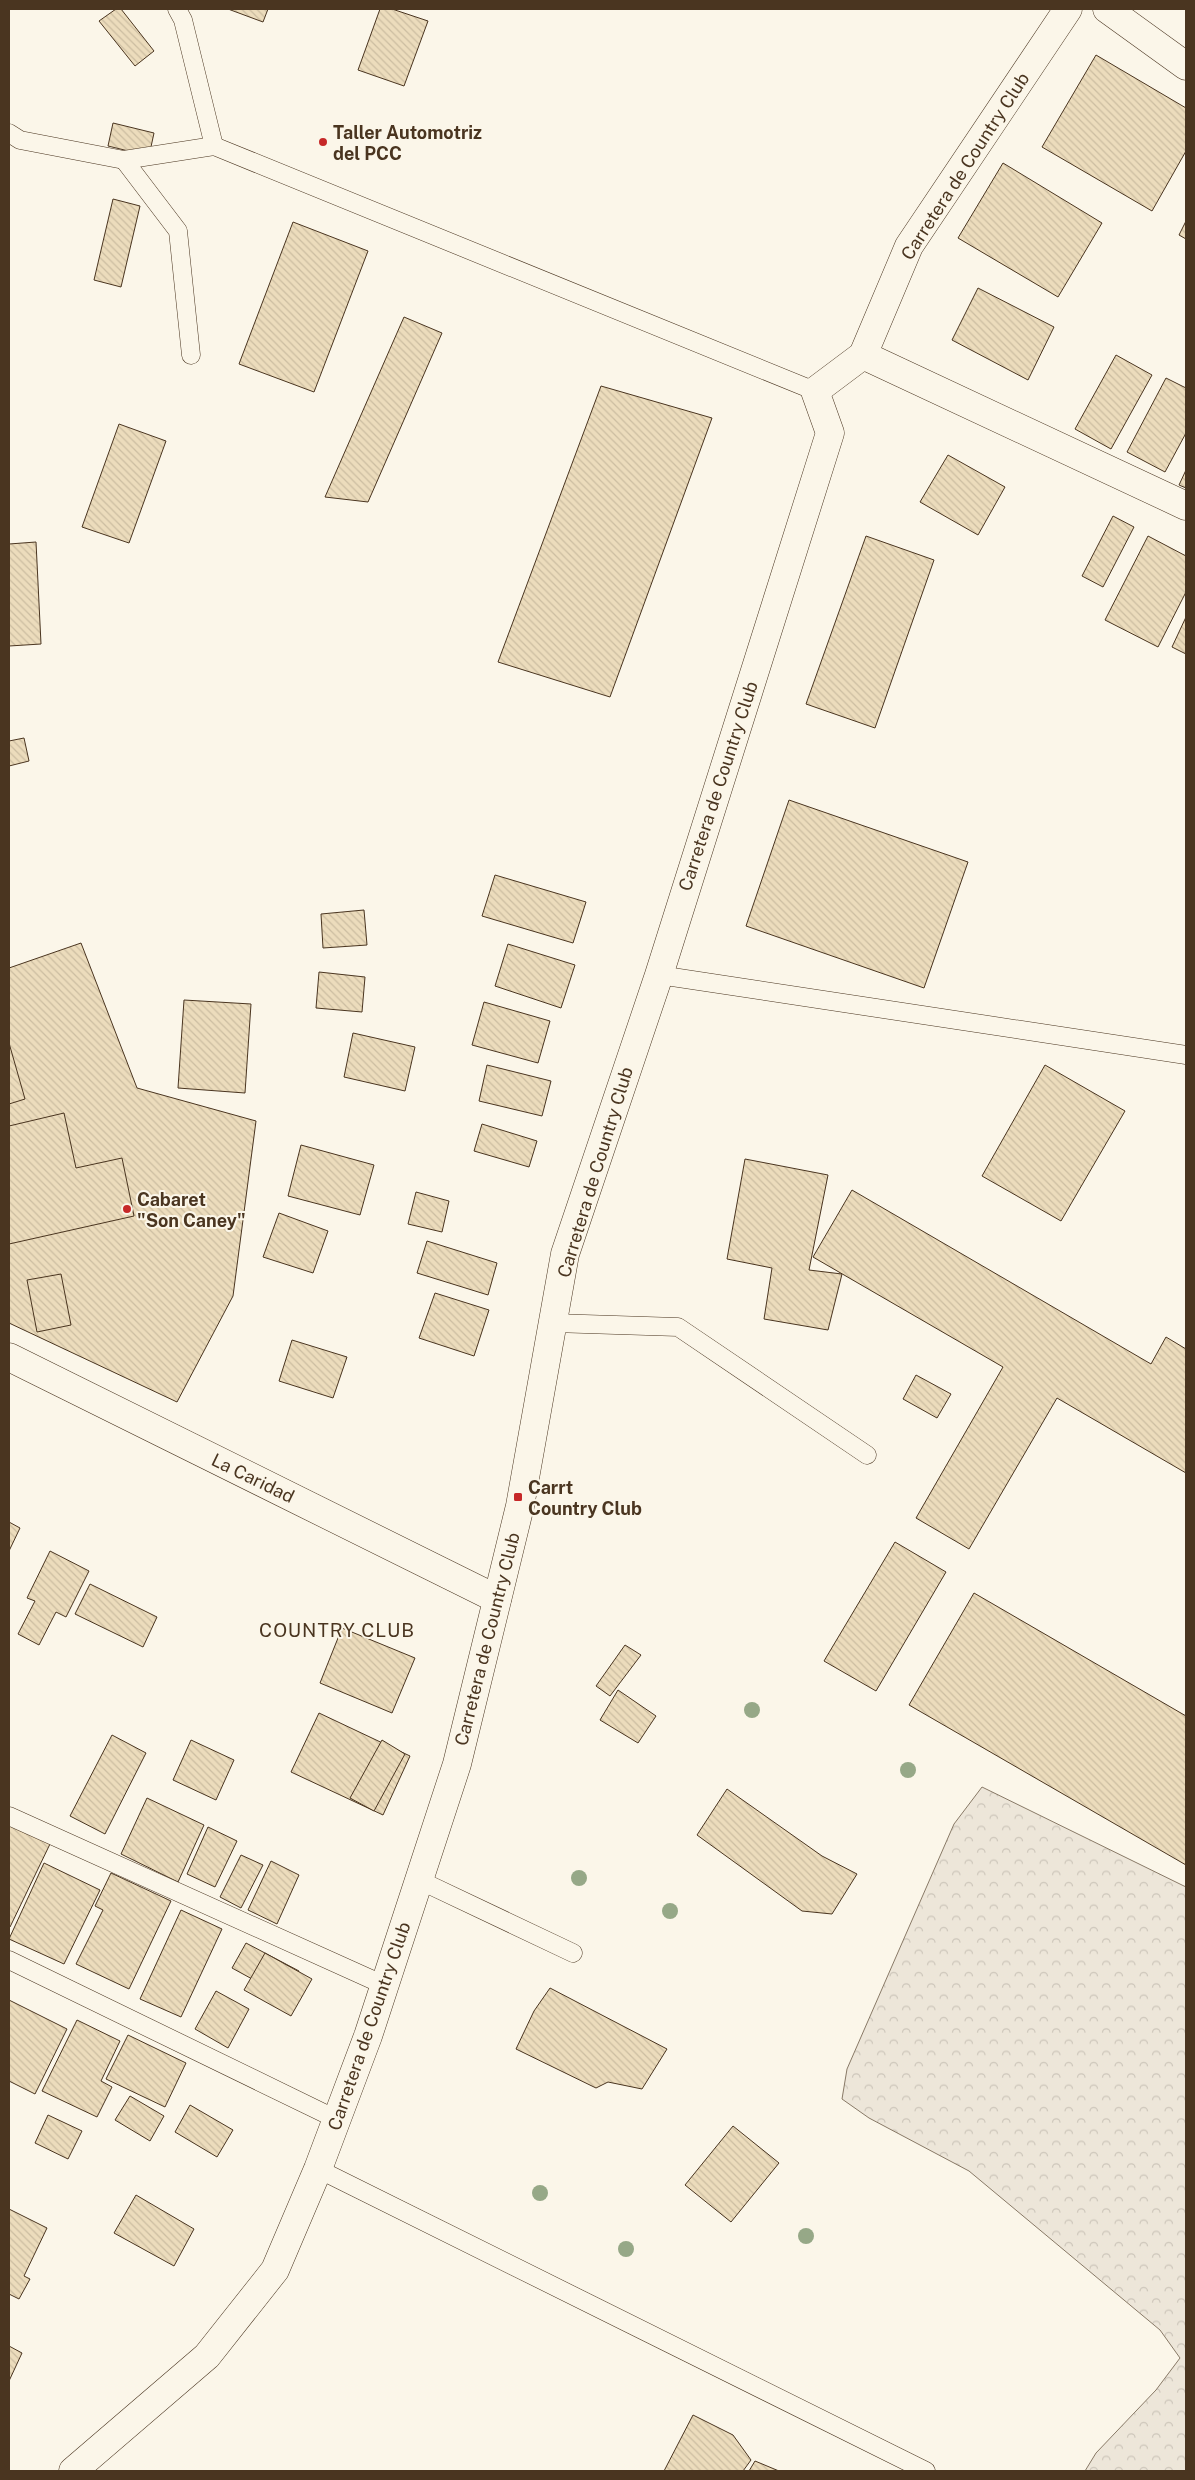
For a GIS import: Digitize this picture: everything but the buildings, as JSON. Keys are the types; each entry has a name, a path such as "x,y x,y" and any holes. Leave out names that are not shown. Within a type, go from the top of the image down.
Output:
{"street":[{"name":"Carretera de Country Club","path":"863,355 909,246 1068,9"},
{"path":"1107,9 1186,66"},
{"path":"815,391 863,355 1186,506"},
{"name":"Carretera de Country Club","path":"73,2471 207,2356 275,2270 318,2169 384,1985 457,1764 520,1506 565,1254 658,975 830,433 815,391"},
{"name":"La Caridad","path":"9,1357 497,1599"}],"lane":[{"path":"177,9 183,20 214,146"},
{"path":"9,134 20,140 124,160 214,146 815,391"},
{"path":"124,160 178,231 191,355"},
{"path":"658,975 1186,1055"},
{"path":"553,1323 678,1327 867,1455"},
{"path":"9,1816 384,1985"},
{"path":"419,1880 573,1953"},
{"path":"9,1960 336,2119"},
{"path":"318,2169 926,2471"}],"green space":[{"path":"982,1787 1186,1887 1186,2471 1085,2471 1096,2453 1156,2390 1180,2358 1160,2330 969,2171 869,2118 842,2099 847,2069 954,1824"}],"place":[{"name":"Taller Automotriz del PCC","path":"323,142"},
{"name":"Cabaret \"Son Caney\"","path":"127,1209"},
{"name":"Carrt Country Club","path":"518,1497"}],"district":[{"name":"COUNTRY CLUB","path":"337,1630"}]}
